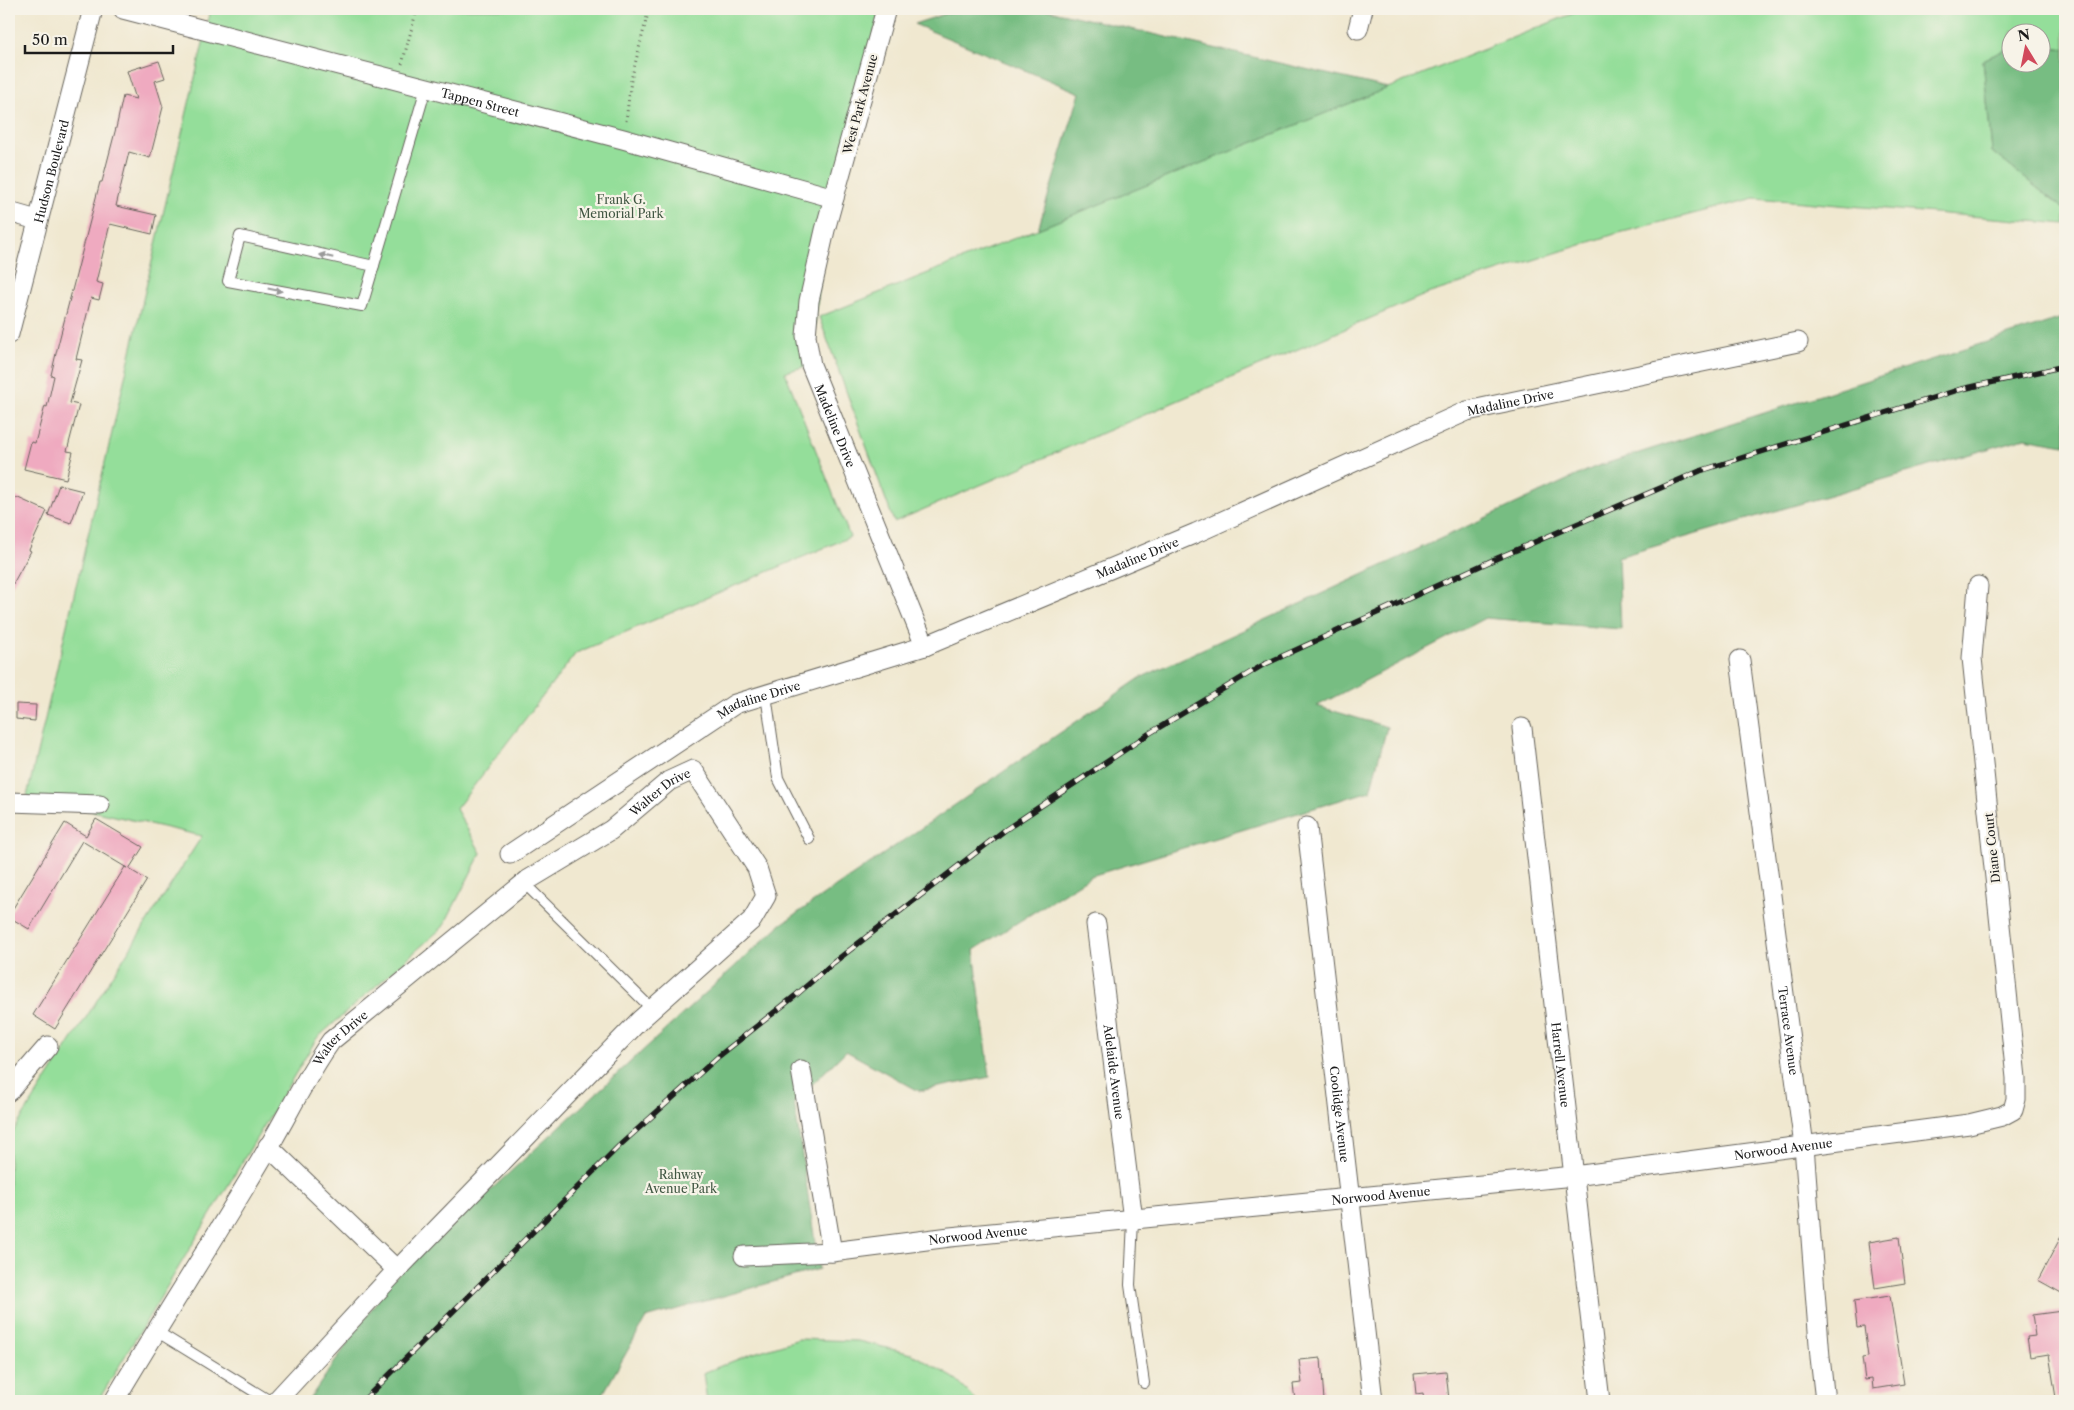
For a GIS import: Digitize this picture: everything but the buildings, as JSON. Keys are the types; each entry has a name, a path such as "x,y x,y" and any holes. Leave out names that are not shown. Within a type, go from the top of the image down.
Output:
{"street":[{"name":"Hudson Boulevard","path":"9,334 93,9"},
{"name":"Tappen Street","path":"123,9 187,17 397,80 623,139 834,198"},
{"name":"West Park Avenue","path":"834,198 886,9"},
{"path":"1358,29 1363,9"},
{"name":"Madeline Drive","path":"834,198 809,300 806,336 811,365 925,646"},
{"path":"9,212 37,220"},
{"name":"Madaline Drive","path":"510,854 735,704 925,646 1196,533 1467,411 1798,342"},
{"name":"Diane Court","path":"1978,586 1972,658 2016,1078 2016,1099 2013,1110"},
{"name":"Terrace Avenue","path":"1740,660 1804,1146 1825,1401"},
{"name":"Harrell Avenue","path":"1522,728 1600,1401"},
{"name":"Walter Drive","path":"114,1401 263,1158 311,1070 330,1042 524,883 611,830 669,781 693,770 757,868 766,896 752,920 652,1009 397,1270 276,1401"},
{"path":"9,802 100,805"},
{"name":"Coolidge Avenue","path":"1307,827 1373,1401"},
{"name":"Adelaide Avenue","path":"1096,924 1133,1220"},
{"path":"9,1091 48,1046"},
{"path":"801,1070 832,1252"},
{"name":"Norwood Avenue","path":"744,1256 832,1252 950,1237 1574,1176 1969,1124 2002,1116 2013,1110"},
{"path":"268,1146 397,1270"}],"lane":[{"path":"374,266 240,236 228,281 362,306 374,266 426,88"},
{"path":"766,695 778,778 809,839"},
{"path":"524,883 652,1009"},
{"path":"1133,1220 1130,1285 1144,1383"},
{"path":"156,1331 270,1401"}],"path":[{"path":"397,80 417,9"},
{"path":"623,139 631,80 649,9"}],"green space":[{"name":"Frank G. Memorial Park","path":"211,9 880,9 825,230 811,365 785,372 850,537 576,653 456,809 481,853 443,927 317,1038 98,1401 9,1401 9,1138 202,836 27,796"},
{"path":"960,9 1044,9 1388,88 1038,229 1080,93 914,24"},
{"path":"1584,9 2065,9 2065,49 2052,47 2052,22 2002,22 2002,51 1983,60 1992,152 2065,210 2065,224 1755,198 1615,234 1427,294 894,522 819,317"},
{"path":"2052,47 2065,49 2065,210 1992,152 1983,60 2002,51 2002,72 2052,72"},
{"name":"Rahway Avenue Park","path":"2065,317 2065,445 2025,438 1618,557 1621,629 1485,618 1317,706 1387,727 1370,791 1091,876 974,950 990,1077 919,1091 846,1051 794,1102 819,1269 646,1318 599,1401 308,1401 390,1282 780,925 1140,678 1595,467"},
{"path":"799,1339 858,1341 912,1354 954,1378 977,1401 707,1401 703,1373 751,1354"}],"railway":[{"path":"363,1401 619,1146 719,1056 795,996 833,963 1005,830 1150,733 1263,665 1493,560 1700,471 1958,390 2065,366"}]}
